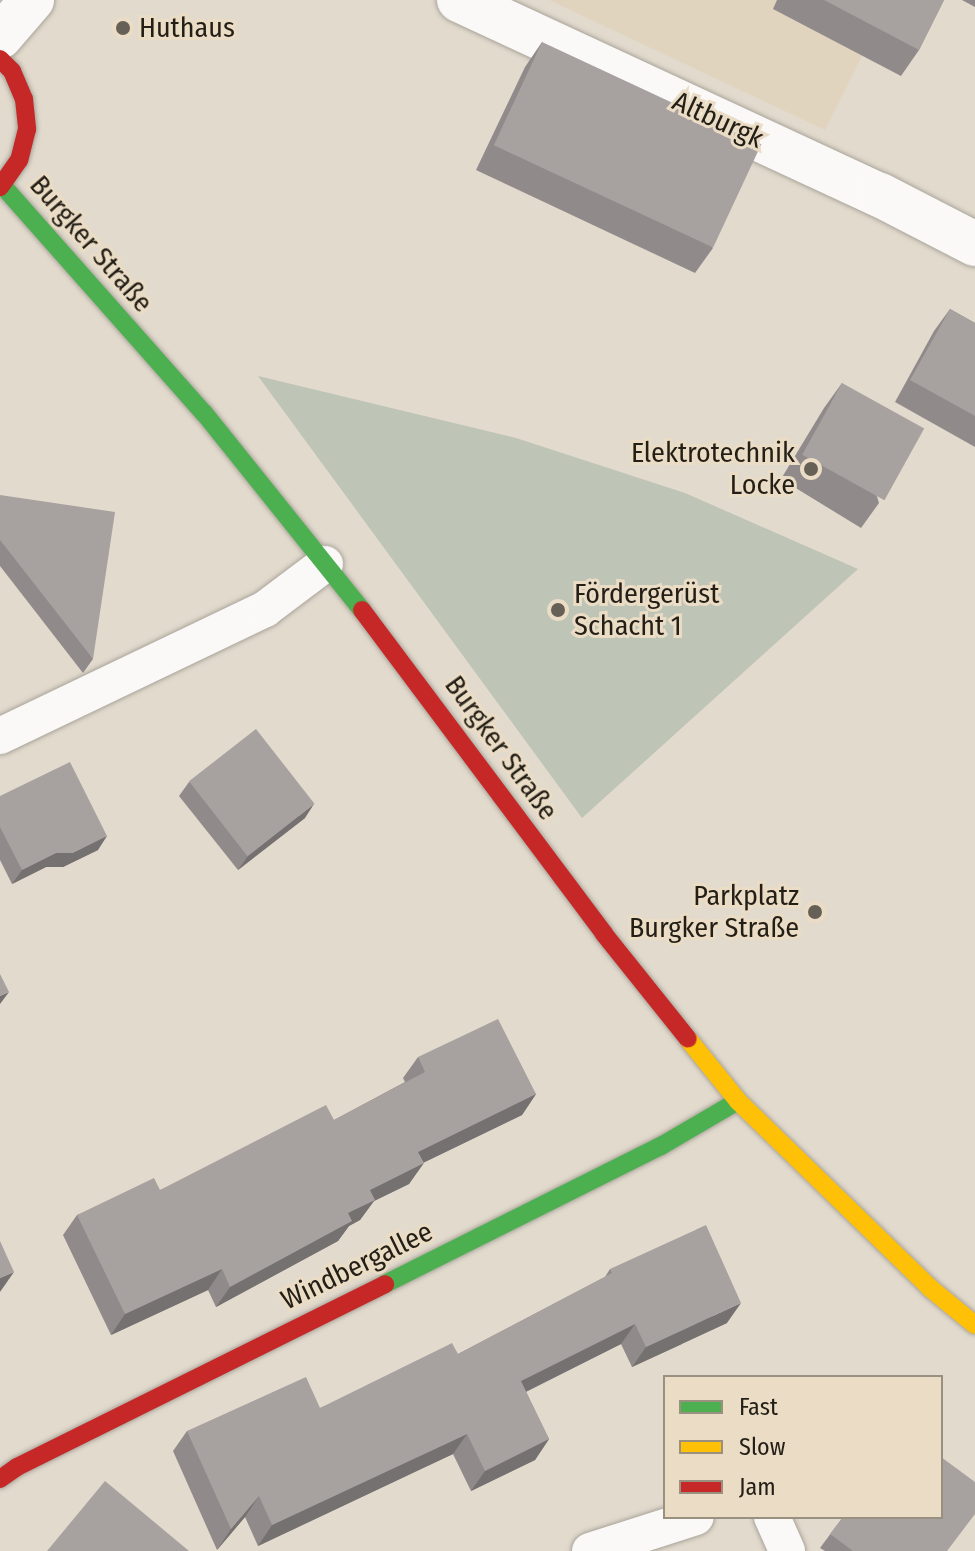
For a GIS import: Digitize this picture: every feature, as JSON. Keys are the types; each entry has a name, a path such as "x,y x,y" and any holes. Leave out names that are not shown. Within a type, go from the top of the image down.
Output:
{"main road":[{"name":"Burgker Straße","path":"0,59 12,71 24,99 27,129 19,160 1,186 204,413 404,663 604,934 738,1101 930,1288 975,1325"},
{"name":"Windbergallee","path":"0,1479 17,1467 661,1146 738,1101"}],"street":[{"path":"0,37 32,0"},
{"name":"Altburgk","path":"459,0 880,195 975,244"}],"lane":[{"path":"0,736 265,609 325,564"},
{"path":"590,1551 690,1519"},
{"path":"773,1519 787,1551"}],"shaded area":[{"path":"549,0 890,0 825,130"},
{"path":"258,376 516,438 685,493 858,569 582,818"}],"building":[{"path":"824,0 944,0 919,50"},
{"path":"542,42 761,144 713,248 494,145"},
{"path":"950,309 975,323 975,416 910,380"},
{"path":"842,383 924,429 884,500 802,455"},
{"path":"0,495 115,512 93,659 0,540"},
{"path":"256,729 314,804 248,856 189,781"},
{"path":"70,762 107,836 73,853 56,853 22,870 0,827 0,796"},
{"path":"0,974 9,992 0,996"},
{"path":"498,1019 536,1094 418,1152 424,1163 370,1190 375,1200 348,1213 352,1221 230,1287 222,1269 125,1314 77,1215 154,1178 160,1190 326,1105 334,1120 425,1072 418,1057"},
{"path":"706,1225 741,1303 646,1347 635,1324 521,1381 549,1439 485,1471 467,1434 272,1525 259,1496 231,1529 187,1431 306,1377 320,1408 452,1343 458,1354 612,1273 610,1269"},
{"path":"0,1241 14,1272 0,1278"},
{"path":"943,1458 975,1482 975,1514 947,1551 853,1551 830,1534 841,1519 943,1519"},
{"path":"105,1481 189,1551 47,1551"}],"traffic: fast":[{"path":"2,185 204,413 362,610"},
{"path":"385,1284 661,1146 738,1101"}],"traffic: slow":[{"path":"688,1039 738,1101 930,1288 975,1325"}],"traffic: jam":[{"path":"0,59 12,71 24,99 27,129 19,160 0,187"},
{"path":"362,610 604,934 688,1039"},
{"path":"0,1479 17,1467 385,1284"}],"place":[{"name":"Huthaus","path":"123,28"},
{"name":"Elektrotechnik Locke","path":"811,469"},
{"name":"Fördergerüst Schacht 1","path":"558,610"},
{"name":"Parkplatz Burgker Straße","path":"815,912"}]}
